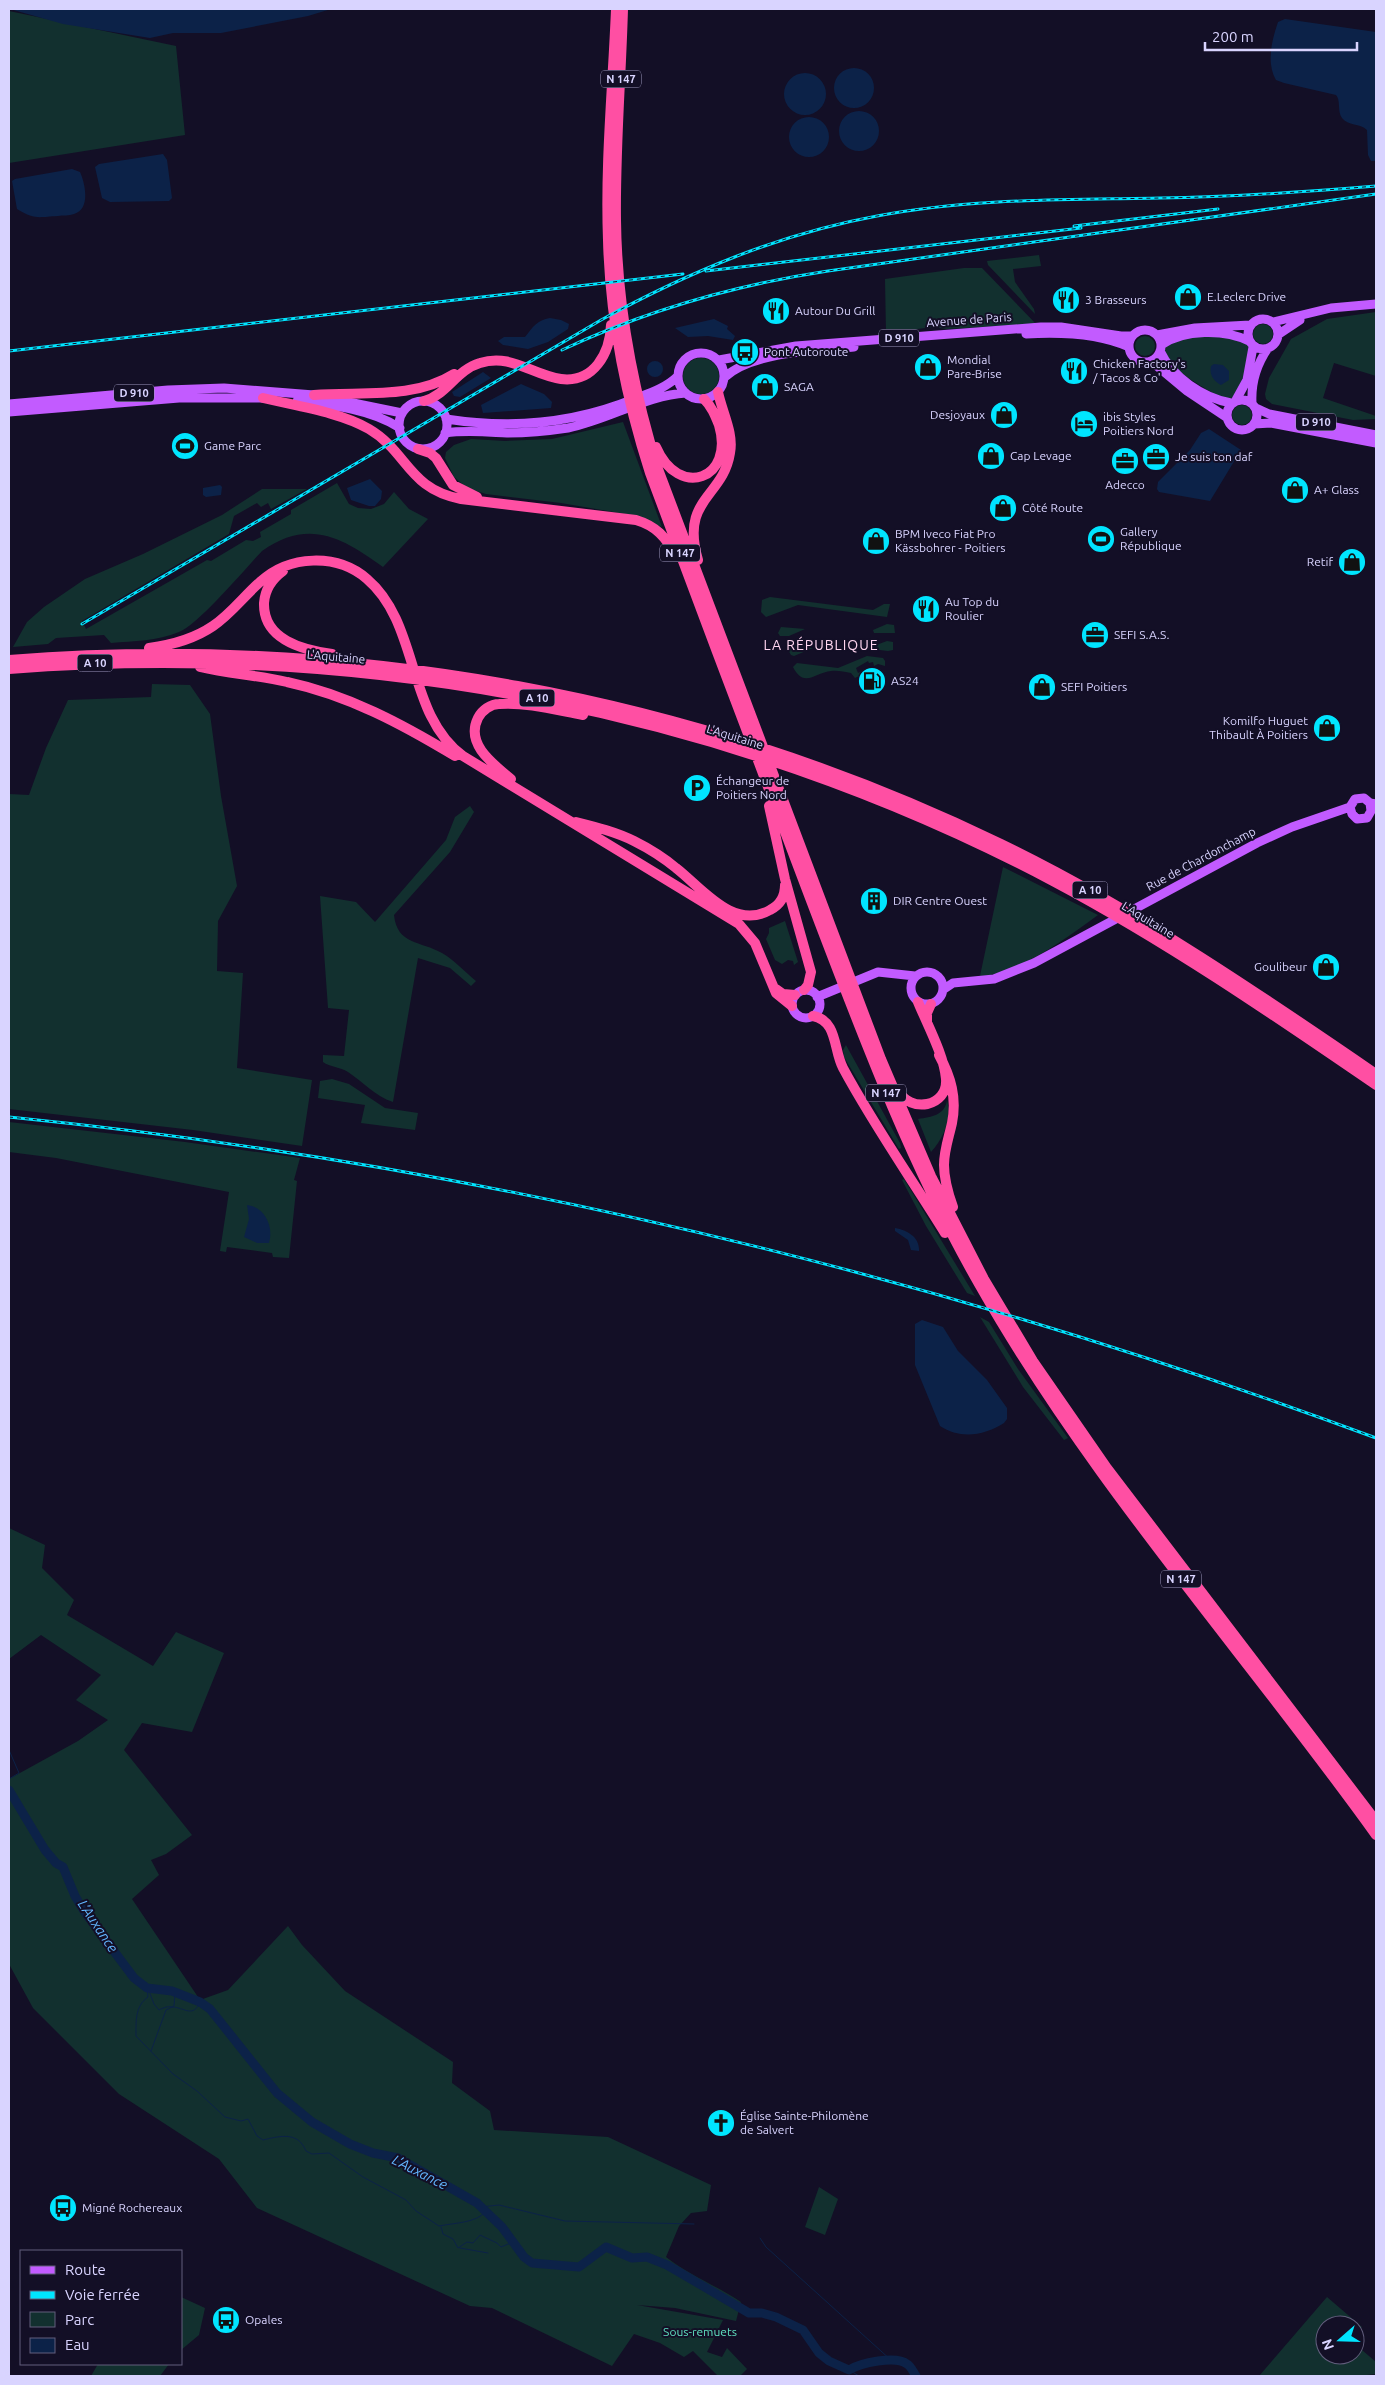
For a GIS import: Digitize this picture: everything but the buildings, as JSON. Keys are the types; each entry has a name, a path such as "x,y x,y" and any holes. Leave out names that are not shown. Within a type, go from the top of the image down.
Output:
{"highway":[{"name":"N 147","path":"616,9 614,149 616,222 614,287 629,384 640,422 881,1059 931,1176 984,1279 1062,1404 1107,1468 1376,1821"},
{"name":"N 147","path":"614,149 623,9"},
{"path":"314,396 413,390 437,384 480,363 503,360 560,379 572,379 590,372 598,366 608,348 611,337 609,300 614,287"},
{"path":"424,401 438,395 462,372"},
{"path":"718,392 730,437 730,454 723,472 698,510 693,536 703,580 728,656"},
{"path":"263,398 361,425 380,437 415,476 427,486 451,497 625,517 654,527 671,547 715,658 729,684 736,710 766,793 785,879 811,972 808,985 800,992 779,992 771,982"},
{"name":"N 147","path":"640,422 663,461 670,469 684,477 702,476 717,464 723,446 714,412 704,399"},
{"name":"N 147","path":"640,422 650,473 878,1073 926,1181 986,1299 1054,1406 1112,1488 1376,1835"},
{"path":"418,448 433,455 447,477 458,488 470,495 490,501"},
{"path":"116,654 172,644 202,632 227,614 267,575 290,565 308,561 328,561 341,564 363,576 385,599 395,617 436,727 446,741 463,756 728,914 752,915 771,910 783,896 785,879"},
{"path":"290,565 274,579 267,589 264,600 265,613 269,624 286,641 321,652 471,677"},
{"name":"L'Aquitaine","path":"9,660 116,654 218,654 297,658 471,677 625,708 735,738 852,780 949,820 1079,884 1212,964 1376,1074"},
{"path":"182,662 218,672 287,682 341,697 402,725 461,759 500,778"},
{"name":"L'Aquitaine","path":"9,669 80,664 182,662 330,669 471,686 582,708 740,753 813,776 946,828 1084,898 1198,966 1376,1085"},
{"path":"535,799 487,758 478,747 474,730 477,719 484,710 492,705 526,706 594,716 740,753"},
{"path":"568,819 635,841 676,868 746,931 755,943 779,997 792,1006"},
{"path":"918,1002 951,1083 954,1102 952,1122 945,1152 946,1187 984,1279"},
{"path":"927,1026 927,1013 931,1004"},
{"path":"813,1016 826,1020 830,1026 842,1067 986,1299"},
{"path":"881,1059 901,1096 908,1102 920,1105 934,1102 944,1088 946,1080 939,1055"}],"main road":[{"path":"1321,311 1294,323 1279,334 1277,340 1268,348 1257,372 1252,393 1257,416 1254,424 1247,430 1238,430 1230,425 1226,417 1179,385 1151,360 1138,360 1129,347 1132,336 1144,329 1157,335 1195,328 1250,325 1260,319 1273,322 1321,311 1376,304"},
{"path":"1273,322 1279,334"},
{"path":"1226,417 1247,380 1251,344 1247,333 1250,325"},
{"name":"Avenue de Paris","path":"719,360 796,346 1041,327 1061,327 1132,336"},
{"name":"Avenue de Paris","path":"725,377 739,367 784,355 903,343 1051,333 1081,335 1117,342 1129,347"},
{"path":"1151,360 1161,348 1175,338 1214,333 1234,335 1251,344 1268,348"},
{"path":"1157,335 1161,348 1173,371 1188,383 1214,398 1234,402 1244,399 1254,406"},
{"path":"709,353 719,360 725,377 718,392 704,399 694,398 686,394 680,385 678,376 682,362 691,354 709,353"},
{"path":"446,418 477,423 517,425 562,421 624,403 661,388 678,376"},
{"name":"D 910","path":"9,404 188,389 243,388 314,396 402,413"},
{"path":"445,433 460,431 531,432 555,430 601,419 665,396 686,394"},
{"name":"D 910","path":"9,412 179,398 263,398 354,411 386,420 400,428"},
{"path":"424,401 439,406 446,418 445,433 435,446 418,448 406,441 400,428 402,413 411,405 424,401"},
{"name":"D 910","path":"1254,406 1269,414 1376,434"},
{"name":"D 910","path":"1254,424 1271,423 1376,443"},
{"name":"Rue de Chardonchamp","path":"944,989 953,983 985,981 1001,977 1055,953 1275,834 1307,821 1337,812 1350,812 1355,800 1360,798 1373,803"},
{"path":"1350,812 1360,820 1373,814 1371,811 1373,803"},
{"path":"818,996 865,976 886,971 915,976"},
{"path":"886,971 911,988"},
{"path":"940,978 944,989 939,999 931,1004 918,1002 911,988 915,976 921,972 929,971 940,978 962,982"},
{"path":"812,991 818,996 820,1005 813,1016 807,1018 799,1016 792,1006 800,992 812,991"}],"green space":[{"path":"9,11 176,46 185,135 9,163"},
{"path":"1039,255 1041,266 1013,269 1015,282 1034,309 1035,314 988,265 987,261"},
{"path":"964,268 982,268 1036,324 947,329 933,327 886,333 885,279"},
{"path":"1376,312 1376,376 1334,363 1323,398 1376,416 1376,419 1353,420 1272,404 1266,399 1265,394 1269,378 1291,339 1327,319"},
{"path":"1263,324 1270,327 1273,334 1270,341 1263,344 1256,341 1253,334 1256,327"},
{"path":"1223,335 1248,343 1250,358 1237,396 1226,400 1185,375 1166,358 1164,350 1169,343 1175,340 1195,336"},
{"path":"1145,336 1152,339 1155,346 1152,353 1145,356 1138,353 1135,346 1138,339"},
{"path":"701,358 708,359 714,363 718,369 718,383 714,389 708,393 701,394 694,393 688,389 684,383 683,376 684,369 688,363 694,359"},
{"path":"1242,405 1249,408 1252,415 1249,422 1242,425 1235,422 1232,415 1235,408"},
{"path":"623,422 662,527 631,515 561,503 486,494 467,488 454,477 445,458 446,452 454,445 471,439 505,441 552,439"},
{"path":"337,483 349,504 358,508 371,509 384,504 394,492 409,509 428,519 383,567 353,547 324,535 295,535 279,541 262,551 198,619 188,627 171,635 145,640 111,643 104,635 56,638 48,644 13,647 27,622 44,607 85,579 143,554 222,515 262,489 307,489 271,509 268,503 261,507 257,503 234,516 229,534 82,621 86,629 207,560 211,561 246,540 253,541 261,537 260,532 291,514 291,510"},
{"path":"770,597 873,610 884,604 890,604 887,617 798,605 766,617 761,612 762,600"},
{"path":"887,624 894,625 895,633 874,633 873,630"},
{"path":"781,627 805,629 789,636 780,636 778,633"},
{"path":"887,641 893,642 893,650 872,649 871,647"},
{"path":"792,645 813,648 794,656 791,655 787,648"},
{"path":"867,656 883,658 885,666 878,664 874,666 873,662 869,663 868,661 856,668 858,673 862,671 863,674 855,678 851,673 833,671 806,678 797,674 793,667 797,663 838,668"},
{"path":"152,684 190,685 210,714 221,796 237,886 218,921 217,971 243,973 237,1068 312,1080 302,1146 193,1130 9,1109 9,794 29,795 46,748 68,700 151,697"},
{"path":"470,806 474,812 450,852 394,915 396,925 405,937 442,953 476,981 471,986 450,968 418,958 393,1102 375,1093 348,1072 323,1062 323,1055 344,1056 349,1010 328,1008 320,896 356,902 375,922 446,840 455,817"},
{"path":"1003,867 1098,915 1057,944 1027,961 996,973 980,976"},
{"path":"785,921 798,962 794,965 793,961 788,960 782,964 775,960 766,939 769,928"},
{"path":"846,1045 901,1148 899,1149 844,1057 843,1050"},
{"path":"332,1079 349,1084 385,1108 418,1113 415,1130 361,1123 365,1105 318,1098 320,1081"},
{"path":"947,1100 948,1121 946,1128 931,1152 918,1119 941,1112"},
{"path":"9,1122 185,1142 300,1158 294,1180 297,1181 289,1258 273,1257 272,1253 227,1247 226,1252 220,1251 229,1192 56,1158 9,1152"},
{"path":"904,1179 975,1296 967,1293 926,1226 902,1180"},
{"path":"980,1317 989,1322 1018,1369 1068,1438 1064,1440 1023,1387"},
{"name":"Sous-remuets","path":"9,1528 45,1545 42,1568 74,1600 67,1615 153,1666 176,1632 224,1653 192,1732 142,1723 124,1750 192,1835 166,1854 151,1860 159,1875 132,1899 200,2000 228,1990 288,1926 302,1945 345,1991 453,2062 452,2083 490,2111 494,2130 608,2137 711,2185 707,2211 691,2213 679,2226 666,2257 741,2302 736,2321 675,2308 637,2305 723,2320 707,2352 722,2357 727,2348 747,2369 740,2376 718,2376 693,2351 684,2357 660,2343 634,2334 612,2366 492,2308 470,2306 257,2208 219,2159 119,2094 33,2008 9,1964 9,1779 78,1741 108,1720 76,1700 101,1675 41,1635 9,1659"},
{"path":"819,2187 838,2199 825,2235 805,2227"},
{"path":"182,2297 205,2308 199,2335 182,2349"},
{"path":"1327,2297 1348,2315 1315,2315 1315,2365 1365,2365 1365,2353 1376,2362 1376,2374 1358,2376 1259,2376"},
{"path":"97,2365 168,2365 160,2376 91,2376"}],"water":[{"path":"10,9 331,9 308,16 221,33 173,33 150,38 63,24"},
{"path":"1285,19 1376,32 1376,161 1371,161 1368,155 1367,130 1342,118 1336,95 1276,80 1271,66 1272,44 1278,22"},
{"path":"858,68 865,71 871,77 874,88 873,96 865,105 858,108 850,108 843,105 835,96 834,84 837,77 846,69"},
{"path":"805,73 820,79 826,94 820,109 805,115 790,109 784,94 790,79"},
{"path":"863,111 870,114 876,120 879,131 878,139 870,148 863,151 855,151 848,148 840,139 839,127 842,120 851,112"},
{"path":"813,117 820,120 826,126 829,137 828,145 820,154 813,157 805,157 798,154 790,145 789,133 792,126 801,118"},
{"path":"163,154 167,160 172,198 169,201 110,202 102,198 95,167 99,164"},
{"path":"72,169 80,172 84,182 85,201 79,211 70,215 37,217 17,209 12,181"},
{"path":"550,318 569,324 568,329 548,342 528,349 503,345 498,341 504,337 525,337 538,322"},
{"path":"714,319 728,326 727,329 735,336 733,340 708,336 688,337 675,328"},
{"path":"655,361 661,363 663,369 661,375 655,377 649,375 647,369 649,363"},
{"path":"1214,364 1223,365 1229,371 1229,380 1221,385 1211,375 1211,366"},
{"path":"483,372 491,378 460,397 454,396 452,392"},
{"path":"521,384 544,394 552,402 551,408 483,413 481,405"},
{"path":"1209,429 1241,450 1210,501 1159,492 1157,489 1158,482 1190,450 1201,433"},
{"path":"370,479 382,491 381,499 375,506 351,500 347,488"},
{"path":"220,485 222,487 221,495 206,497 203,495 203,488"},
{"path":"247,1205 259,1210 267,1219 270,1231 269,1243 257,1243 244,1237 249,1219"},
{"path":"895,1228 912,1235 918,1242 919,1251 911,1250 908,1240 895,1231"},
{"path":"922,1320 943,1327 958,1351 987,1380 1007,1408 1007,1419 1004,1423 981,1433 973,1434 956,1433 940,1426 915,1365 915,1324"}],"waterway":[{"path":"9,1750 19,1773 9,1779"},
{"name":"L’Auxance","path":"9,1790 45,1850 56,1863 63,1867 75,1896 84,1911 134,1978 147,1988 172,1991 200,2002 210,2009 277,2093 312,2122 350,2144 373,2153 398,2158 477,2203 502,2227 524,2257 532,2263 579,2267 606,2247 632,2258 647,2257 667,2265 749,2313 762,2313 776,2317 803,2330 819,2353 829,2361 849,2370 869,2363 895,2360 902,2361 908,2365 916,2376"},
{"path":"147,1988 148,1997 138,2009 136,2036 173,2074 197,2091 225,2117 241,2121 248,2119 257,2136 263,2140 288,2136 298,2140 306,2151 312,2154 329,2153 363,2177 406,2200 416,2211 439,2226 471,2220 486,2211"},
{"path":"149,1991 154,2004 159,2010 165,2007 176,2007 191,2011 200,2002"},
{"path":"151,2051 166,2010 174,2006 175,1992"},
{"path":"481,2207 499,2205 565,2221 694,2224"},
{"path":"441,2227 443,2234 453,2239 458,2248 467,2242 473,2243 480,2235 501,2247 513,2242"},
{"path":"760,2238 766,2247 892,2361"},
{"path":"460,2248 488,2253"},
{"path":"849,2370 859,2376"}],"railway":[{"path":"82,624 601,320 667,286 770,244 805,233 877,216 947,206 1018,201 1241,195 1376,186"},
{"path":"562,350 659,311 725,292 793,277 1376,194"},
{"path":"1074,226 1218,209"},
{"path":"706,271 1081,228"},
{"path":"9,351 683,274"},
{"path":"9,1117 185,1138 359,1164 532,1196 703,1234 873,1277 1042,1325 1210,1379 1376,1438"}],"place":[{"name":"E.Leclerc Drive","path":"1188,297"},
{"name":"3 Brasseurs","path":"1066,300"},
{"name":"Autour Du Grill","path":"776,311"},
{"name":"Pont Autoroute","path":"745,352"},
{"name":"Mondial Pare-Brise","path":"928,367"},
{"name":"Chicken Factory's / Tacos & Co'","path":"1074,371"},
{"name":"SAGA","path":"765,387"},
{"name":"Desjoyaux","path":"1004,415"},
{"name":"ibis Styles Poitiers Nord","path":"1084,424"},
{"name":"Game Parc","path":"185,446"},
{"name":"Cap Levage","path":"991,456"},
{"name":"Je suis ton daf","path":"1156,457"},
{"name":"Adecco","path":"1125,461"},
{"name":"A+ Glass","path":"1295,490"},
{"name":"Côté Route","path":"1003,508"},
{"name":"Gallery République","path":"1101,539"},
{"name":"BPM Iveco Fiat Pro Kässbohrer - Poitiers","path":"876,541"},
{"name":"Retif","path":"1352,562"},
{"name":"Au Top du Roulier","path":"926,609"},
{"name":"SEFI S.A.S.","path":"1095,635"},
{"name":"AS24","path":"872,681"},
{"name":"SEFI Poitiers","path":"1042,687"},
{"name":"Komilfo Huguet Thibault À Poitiers","path":"1327,728"},
{"name":"Échangeur de Poitiers Nord","path":"697,788"},
{"name":"DIR Centre Ouest","path":"874,901"},
{"name":"Goulibeur","path":"1326,967"},
{"name":"Église Sainte-Philomène de Salvert","path":"721,2123"},
{"name":"Migné Rochereaux","path":"63,2208"},
{"name":"Opales","path":"226,2320"}],"district":[{"name":"LA RÉPUBLIQUE","path":"821,645"}]}
